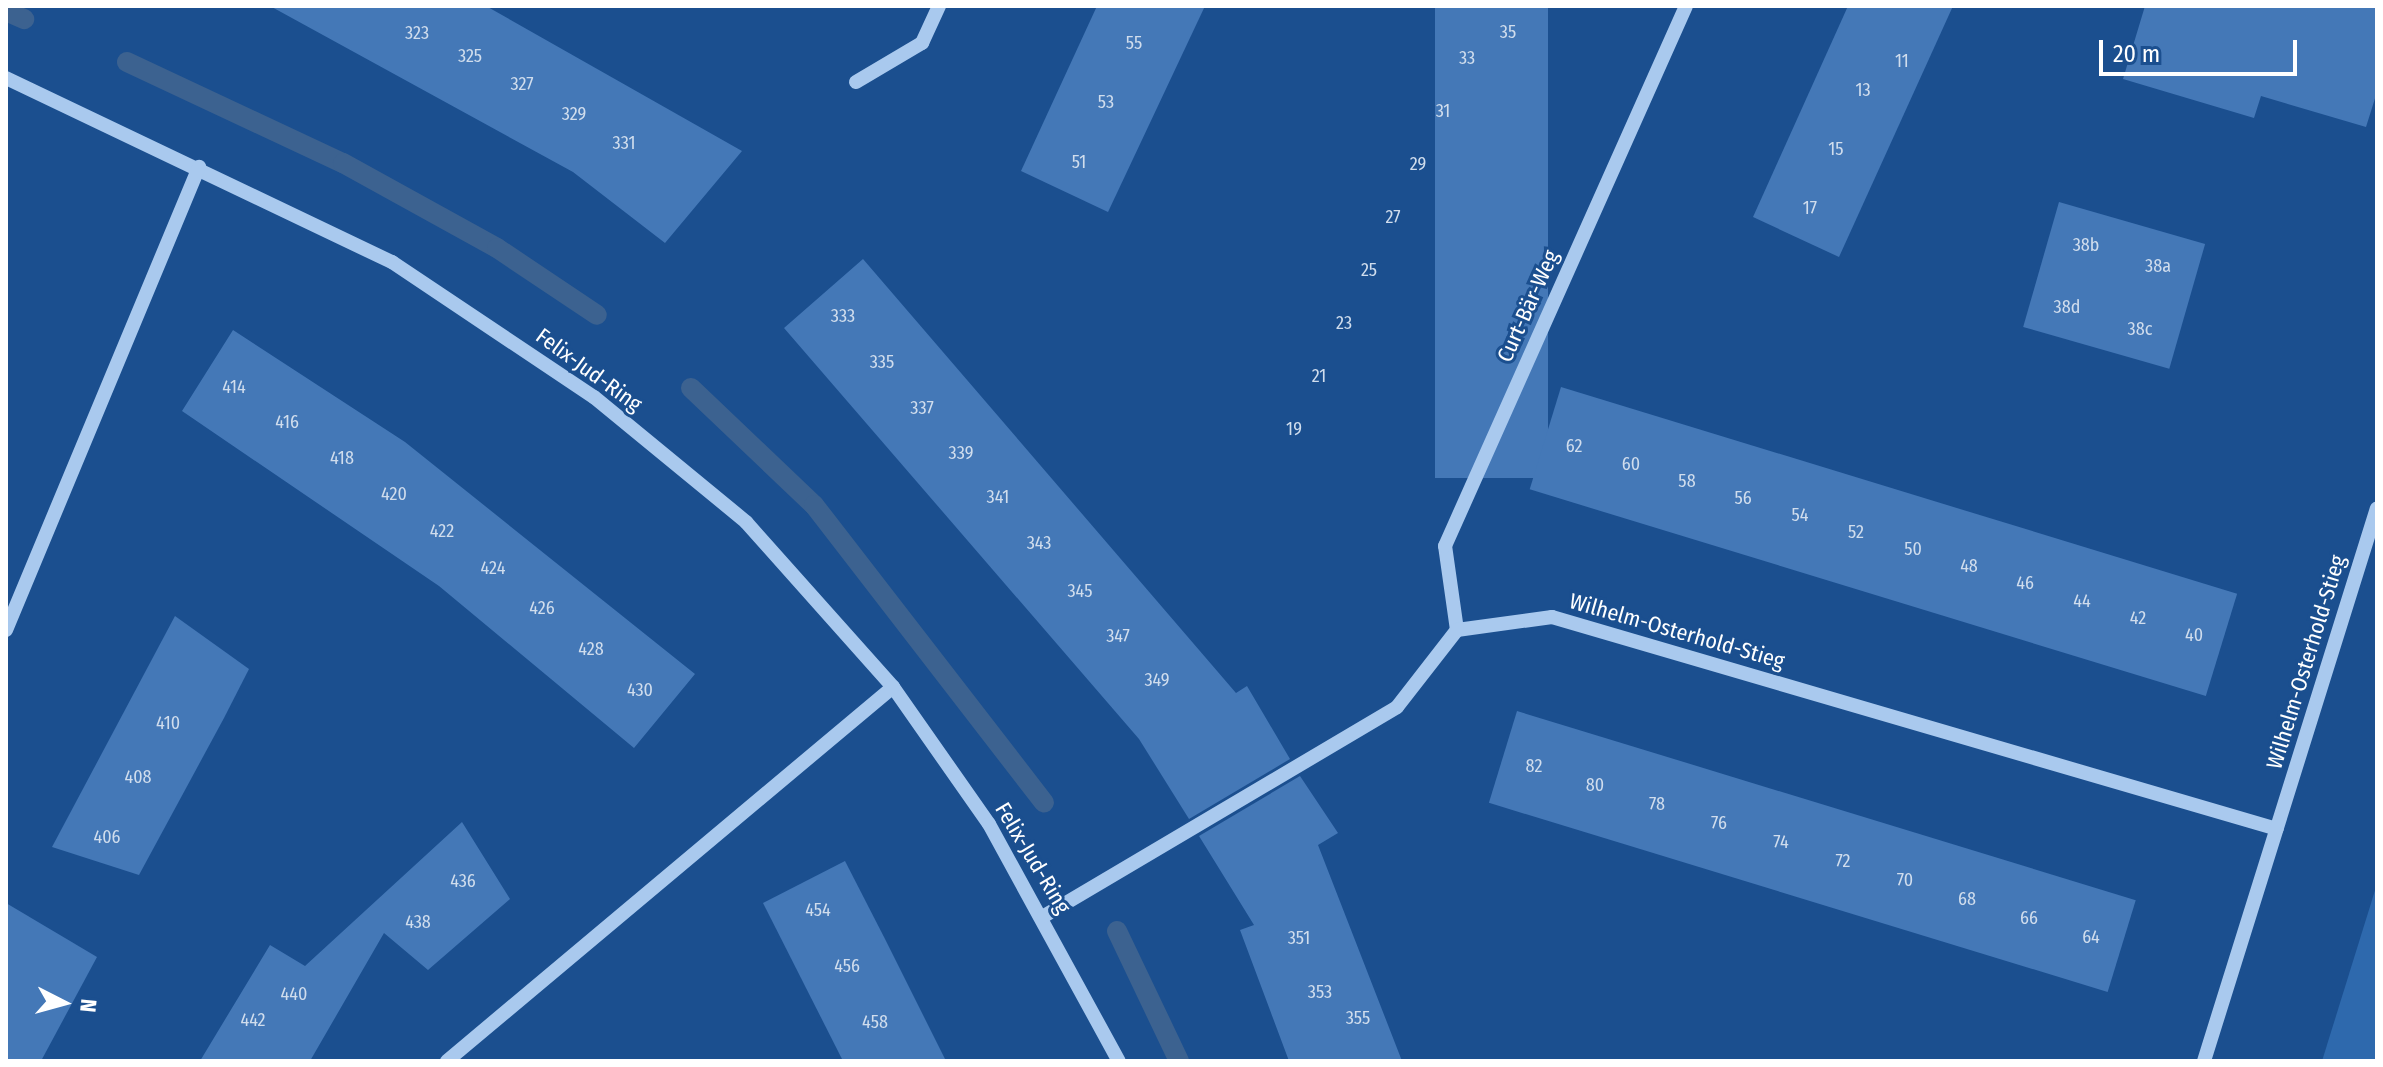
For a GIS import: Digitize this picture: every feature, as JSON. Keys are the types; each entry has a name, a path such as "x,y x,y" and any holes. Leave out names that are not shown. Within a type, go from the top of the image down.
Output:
{"street":[{"path":"856,82 922,43 939,6"},
{"name":"Curt-Bär-Weg","path":"1457,630 1445,546 1686,6"},
{"name":"Felix-Jud-Ring","path":"6,78 199,167 392,262 594,397 746,522 893,687 1044,916 1119,1061"},
{"path":"6,630 199,167"},
{"name":"Wilhelm-Osterhold-Stieg","path":"2204,1061 2377,508"},
{"name":"Wilhelm-Osterhold-Stieg","path":"1457,630 1552,617 2277,829"},
{"path":"1044,916 1397,707 1457,630"},
{"path":"447,1061 893,687"}],"shaded area":[{"path":"2377,884 2377,1061 2322,1061"}],"building":[{"path":"270,6 486,6 742,151 665,243 573,172"},
{"path":"1097,6 1205,6 1108,212 1021,171"},
{"path":"1435,6 1548,6 1548,478 1435,478"},
{"path":"1848,6 1953,6 1839,257 1753,217"},
{"path":"2145,6 2377,6 2377,92 2366,127 2261,96 2254,118 2123,79"},
{"path":"2059,202 2205,244 2169,369 2023,327"},
{"path":"863,259 1236,693 1247,686 1290,759 1189,819 1139,739 784,328"},
{"path":"233,330 405,442 695,674 634,748 439,586 182,411"},
{"path":"1561,387 2237,594 2206,696 1530,489"},
{"path":"175,616 249,669 224,718 139,875 52,847"},
{"path":"1517,711 2136,900 2108,992 1489,803"},
{"path":"1300,776 1338,833 1318,845 1402,1061 1289,1061 1240,930 1254,925 1199,836"},
{"path":"462,822 510,899 428,970 384,933 310,1061 200,1061 270,945 305,966"},
{"path":"845,861 946,1061 843,1061 763,903"},
{"path":"6,903 97,957 41,1061 6,1061"}],"waterway":[{"path":"6,11 24,19"},
{"path":"127,62 343,163 497,248 597,315"},
{"path":"691,388 814,505 1044,803"},
{"path":"1117,931 1179,1061"}]}
